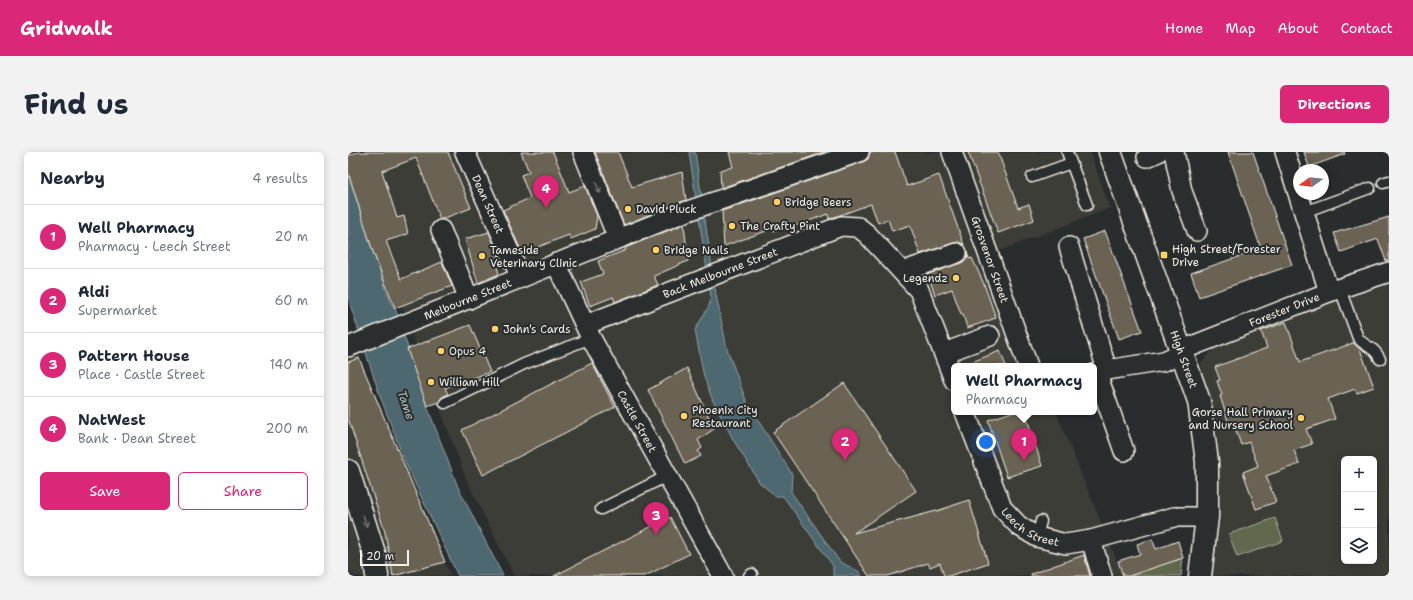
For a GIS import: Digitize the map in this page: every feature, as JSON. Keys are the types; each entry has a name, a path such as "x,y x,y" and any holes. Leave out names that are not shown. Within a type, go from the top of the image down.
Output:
{"main road":[{"name":"High Street","path":"1110,152 1199,401 1207,462 1207,517 1200,576"},
{"path":"348,471 374,553 377,576"}],"street":[{"name":"Dean Street","path":"465,152 521,278"},
{"path":"583,152 618,239"},
{"name":"Melbourne Street","path":"355,344 685,212 858,152"},
{"name":"Grosvenor Street","path":"952,152 1027,363"},
{"path":"1174,152 1182,191 1197,231"},
{"path":"1285,152 1304,212 1334,290"},
{"name":"Back Melbourne Street","path":"588,331 688,285 841,226 858,227 868,234 906,276"},
{"path":"441,230 469,299"},
{"path":"1069,247 1100,373 1124,452"},
{"path":"951,372 919,290 906,276 914,268 957,253"},
{"name":"Castle Street","path":"556,263 588,331 723,576"},
{"name":"Forester Drive","path":"1100,373 1164,361 1182,352 1334,290 1389,272"},
{"path":"944,353 990,336"},
{"name":"Leech Street","path":"971,415 1002,508 1019,526 1039,529 1066,544 1091,540 1174,518 1207,517"},
{"path":"1091,540 1102,576"}],"lane":[{"path":"1067,152 1087,205"},
{"path":"1032,177 1071,163"},
{"path":"1304,212 1370,188"},
{"path":"1334,290 1358,338 1364,344 1376,350 1380,360"},
{"name":"Back Melbourne Street","path":"445,403 588,331"},
{"path":"601,509 667,476"}],"shaded area":[{"path":"348,152 1090,152 1110,208 999,251 1037,363 951,363 951,415 1057,415 1123,576 514,576 467,481 370,222 355,168"},
{"name":"Gorse Hall Primary and Nursery School","path":"1389,279 1389,576 1211,576 1220,500 1217,431 1209,405 1201,363 1219,343"},
{"path":"348,326 405,478 451,576 348,576"}],"green space":[{"path":"1275,518 1283,541 1237,557 1229,534"},
{"path":"1183,558 1181,576 1129,576"}],"water":[{"path":"689,152 695,152 716,295 727,349 747,403 792,474 791,492 840,562 858,571 862,576 833,576 833,566 783,496 776,496 760,483 734,441 713,401 704,377 695,330 709,306 711,297"},
{"name":"Tame","path":"348,172 373,252 391,303 395,308 427,406 458,487 503,576 458,576 405,462 380,396 348,298"}],"building":[{"path":"358,152 448,152 471,208 442,219 440,219 416,158 382,171 397,218 404,216 408,234 386,241 401,279 442,262 452,286 395,308 373,252 348,172 348,156"},
{"path":"521,152 553,152 569,192 585,186 597,216 595,229 571,239 569,235 522,253 503,210 530,198 521,175 529,172"},
{"path":"595,152 618,152 632,187 682,172 686,200 624,225"},
{"path":"729,152 825,152 721,188 720,170 733,167"},
{"path":"870,152 895,152 907,186 939,175 964,245 959,242 953,243 920,254 910,225 892,231 888,219 878,223 871,204 829,219 828,214 792,227 791,225 773,231 772,229 724,246 722,211 863,162 868,159"},
{"path":"968,152 998,152 1018,208 1029,204 1034,220 998,233"},
{"path":"1228,152 1253,152 1292,265 1199,297 1191,273 1261,249"},
{"path":"1304,152 1344,152 1345,154 1317,164 1308,164"},
{"path":"1389,217 1389,261 1386,261 1378,239 1341,252 1334,233"},
{"path":"684,224 688,261 654,276 658,285 615,302 613,297 590,306 581,282 603,274 598,261 626,250 625,248"},
{"path":"1105,231 1142,331 1119,339 1083,239"},
{"name":"Tameside Veterinary Clinic","path":"489,232 501,261 496,263 499,274 478,283 465,239"},
{"path":"968,255 969,259 972,258 984,284 996,318 967,328 963,314 961,314 952,289 935,295 928,274 961,263 966,260"},
{"path":"1286,322 1300,362 1353,343 1360,349 1374,387 1357,393 1355,389 1328,399 1335,419 1306,429 1312,444 1294,450 1299,464 1266,476 1276,502 1256,509 1243,472 1258,466 1249,442 1241,445 1233,422 1229,424 1220,396 1222,395 1217,381 1220,380 1215,367 1267,348 1261,331"},
{"path":"470,325 490,372 445,388 448,394 442,397 439,402 427,406 407,349"},
{"path":"1000,351 1005,363 969,363"},
{"path":"359,358 445,562 393,576 385,532 348,418 348,362"},
{"path":"592,363 615,407 483,475 462,430"},
{"name":"Phoenix City Restaurant","path":"687,368 714,429 698,440 702,448 698,451 701,456 685,464 648,390"},
{"path":"844,383 916,491 854,533 940,510 969,500 988,563 949,576 944,576 940,563 930,567 928,563 888,576 869,576 773,432"},
{"path":"1003,415 1026,415 1042,466 1007,477 988,420"},
{"path":"670,517 689,554 645,576 554,576"},
{"path":"1152,539 1156,549 1178,541 1183,558 1129,576 1123,576 1118,561 1140,554 1137,544"},
{"path":"1084,555 1090,576 1032,576 1031,574"}],"place":[{"name":"Bridge Beers","path":"777,202"},
{"name":"NatWest","path":"546,208"},
{"name":"David Pluck","path":"628,209"},
{"name":"The Crafty Pint","path":"732,226"},
{"name":"Bridge Nails","path":"656,250"},
{"name":"High Street/Forester Drive","path":"1164,255"},
{"name":"Tameside Veterinary Clinic","path":"482,256"},
{"name":"Legendz","path":"956,278"},
{"name":"John's Cards","path":"495,329"},
{"name":"Opus 4","path":"441,351"},
{"name":"William Hill","path":"431,382"},
{"name":"Phoenix City Restaurant","path":"684,416"},
{"name":"Gorse Hall Primary and Nursery School","path":"1301,418"},
{"name":"Aldi","path":"845,461"},
{"name":"Well Pharmacy","path":"1024,461"},
{"name":"Pattern House","path":"656,535"}]}
